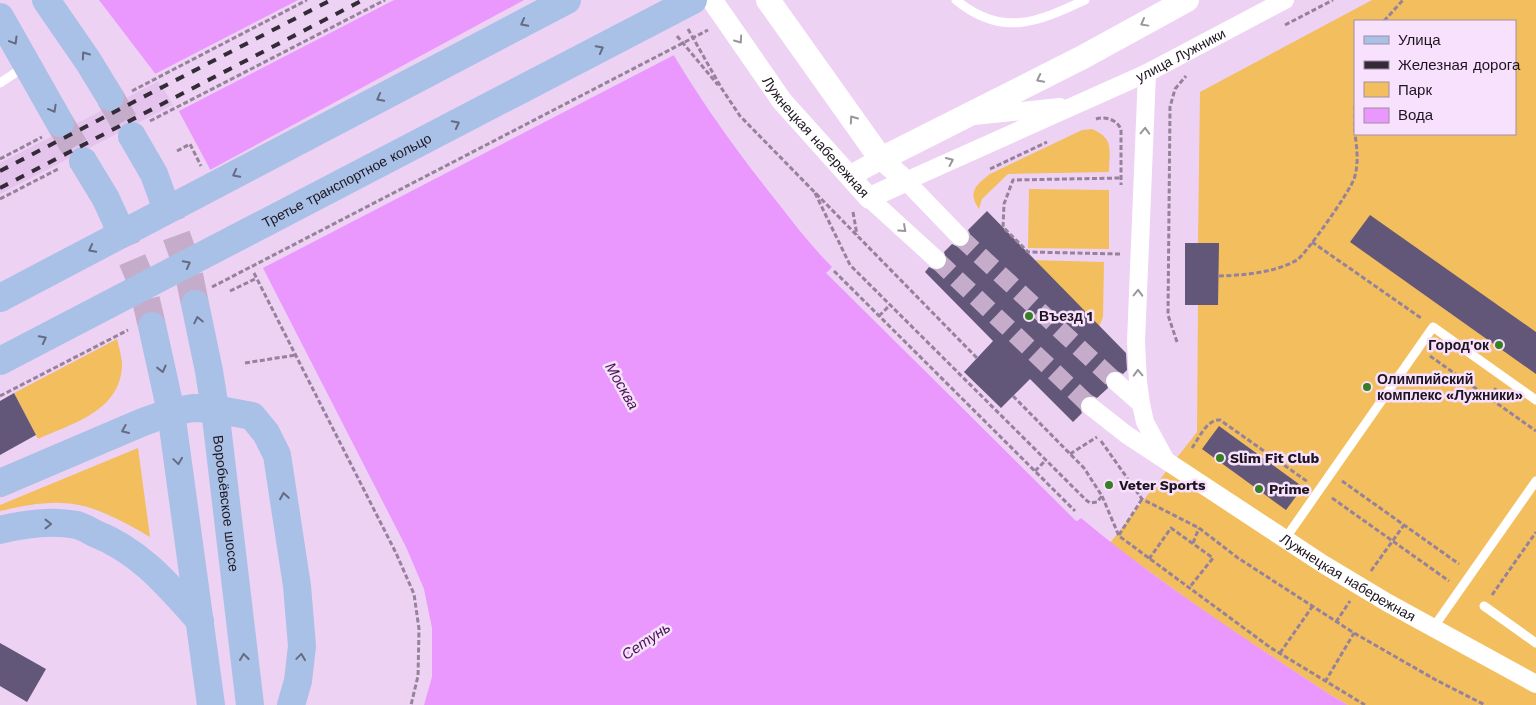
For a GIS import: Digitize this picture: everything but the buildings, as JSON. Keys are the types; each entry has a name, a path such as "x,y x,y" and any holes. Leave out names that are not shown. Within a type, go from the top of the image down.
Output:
{"main road":[{"path":"46,0 88,60 121,94"},
{"path":"0,298 567,0"},
{"name":"Третье транспортное кольцо","path":"0,361 693,0"},
{"path":"768,0 881,159 1083,57 1187,0"},
{"path":"0,17 28,64 52,129"},
{"path":"140,129 158,185"},
{"path":"72,164 111,210"},
{"name":"Воробьёвское шоссе","path":"203,295 209,371 250,705"},
{"path":"142,327 171,412 211,705"},
{"path":"0,483 143,422 171,412 193,408 215,409 252,416 266,433 278,455 297,586 302,646 298,681 291,705"},
{"path":"0,530 22,525 77,525 107,538 139,557 164,581 200,621"}],"street":[{"name":"Лужнецкая набережная","path":"712,0 782,101 869,198 937,260"},
{"name":"улица Лужники","path":"869,198 1147,74 1285,0"},
{"name":"Лужнецкая набережная","path":"1147,74 1136,342 1138,382 1145,422 1154,442 1167,462"},
{"name":"улица Лужники","path":"964,117 1075,106"},
{"path":"850,176 881,159 906,181 960,237"},
{"path":"1115,381 1141,404"},
{"name":"Лужнецкая набережная","path":"1090,406 1127,435 1167,462 1360,587 1536,684"}],"lane":[{"path":"956,0 988,19 1006,23 1021,23 1036,21 1085,0"},
{"path":"0,83 28,64"},
{"path":"1285,539 1433,327 1536,400"},
{"path":"1433,628 1536,481"},
{"path":"1484,606 1536,643"}],"path":[{"path":"121,94 307,0"},
{"path":"140,129 385,0"},
{"path":"1282,26 1333,0"},
{"path":"1385,20 1403,0"},
{"path":"686,26 722,89 740,116 977,358"},
{"path":"203,295 714,27"},
{"path":"673,32 722,89"},
{"path":"1177,342 1168,314 1170,107 1175,89 1190,73"},
{"path":"1091,120 1101,118 1113,120 1119,124 1121,130"},
{"path":"0,159 52,129"},
{"path":"1219,276 1256,273 1289,264 1301,257 1351,187 1357,163 1355,135"},
{"path":"990,169 1049,140"},
{"path":"177,151 190,144 205,173"},
{"path":"0,199 72,164"},
{"path":"1120,254 1028,252 1003,227 1004,204 1013,180 1121,178"},
{"path":"815,193 850,265 969,380 1046,460 1090,502 1097,502 1102,496"},
{"path":"1312,242 1433,327"},
{"path":"834,271 1075,511"},
{"path":"254,273 396,553 414,594 419,629 418,676 411,705"},
{"path":"230,291 257,278"},
{"path":"879,316 890,305"},
{"path":"0,396 142,327"},
{"path":"1418,348 1536,431"},
{"path":"245,364 296,355"},
{"path":"1013,396 1084,468 1102,496 1119,536 1280,653 1364,705"},
{"path":"1192,448 1210,423 1220,420 1460,589"},
{"path":"1092,430 1142,498 1199,528 1238,558 1354,633 1436,680 1485,705"},
{"path":"1070,454 1097,437"},
{"path":"1035,472 1046,460"},
{"path":"1331,473 1472,573"},
{"path":"1119,536 1142,498"},
{"path":"1360,587 1404,525"},
{"path":"1149,559 1171,528 1213,558 1189,588"},
{"path":"1192,543 1199,528"},
{"path":"1484,606 1536,532"},
{"path":"1280,653 1312,607"},
{"path":"1325,682 1354,633"}],"shaded area":[{"path":"316,0 376,0 0,194 0,163"}],"green space":[{"name":"Олимпийский комплекс «Лужники»","path":"1372,0 1536,0 1536,705 1348,705 1215,619 1110,543 1197,432 1198,305 1185,305 1185,243 1198,243 1200,92"},
{"path":"1092,129 1104,137 1109,146 1109,172 1008,174 982,199 979,209 974,198 975,189 990,174 1082,130"},
{"path":"1029,189 1109,190 1109,249 1028,248"},
{"path":"1029,260 1104,262 1103,317 1099,327"},
{"path":"117,339 122,362 120,378 114,392 94,412 81,420 38,439 14,393"},
{"path":"138,448 150,537 107,514 73,504 45,503 0,511 0,505"}],"water":[{"path":"99,0 628,0 656,48 666,42 705,105 733,145 797,228 832,267 827,273 1076,521 1081,518 1202,609 1348,705 424,705 432,677 432,628 424,589 406,547 263,268 167,89"}],"pier":[{"path":"298,0 394,0 177,112 153,75"},
{"path":"524,0 631,0 657,45 668,40 676,54 261,269 208,171"},
{"path":"834,266 830,273 1077,518 1082,516 1081,518 1077,521 826,273"}],"tunnel":[{"path":"110,97 132,136"},
{"path":"60,123 83,161"},
{"path":"162,196 187,265 195,304"},
{"path":"116,221 142,283 152,326"},
{"path":"960,237 1115,381"},
{"path":"937,260 1090,406"}],"railway":[{"path":"0,171 331,0"},
{"path":"0,188 363,0"}],"place":[{"name":"Въезд 1","path":"1029,316"},
{"name":"Город'ок","path":"1499,345"},
{"name":"Олимпийский комплекс «Лужники»","path":"1367,387"},
{"name":"Slim Fit Club","path":"1220,458"},
{"name":"Veter Sports","path":"1109,485"},
{"name":"Prime","path":"1259,489"}],"water label":[{"name":"Москва","path":"622,386"},
{"name":"Сетунь","path":"646,641"}]}
